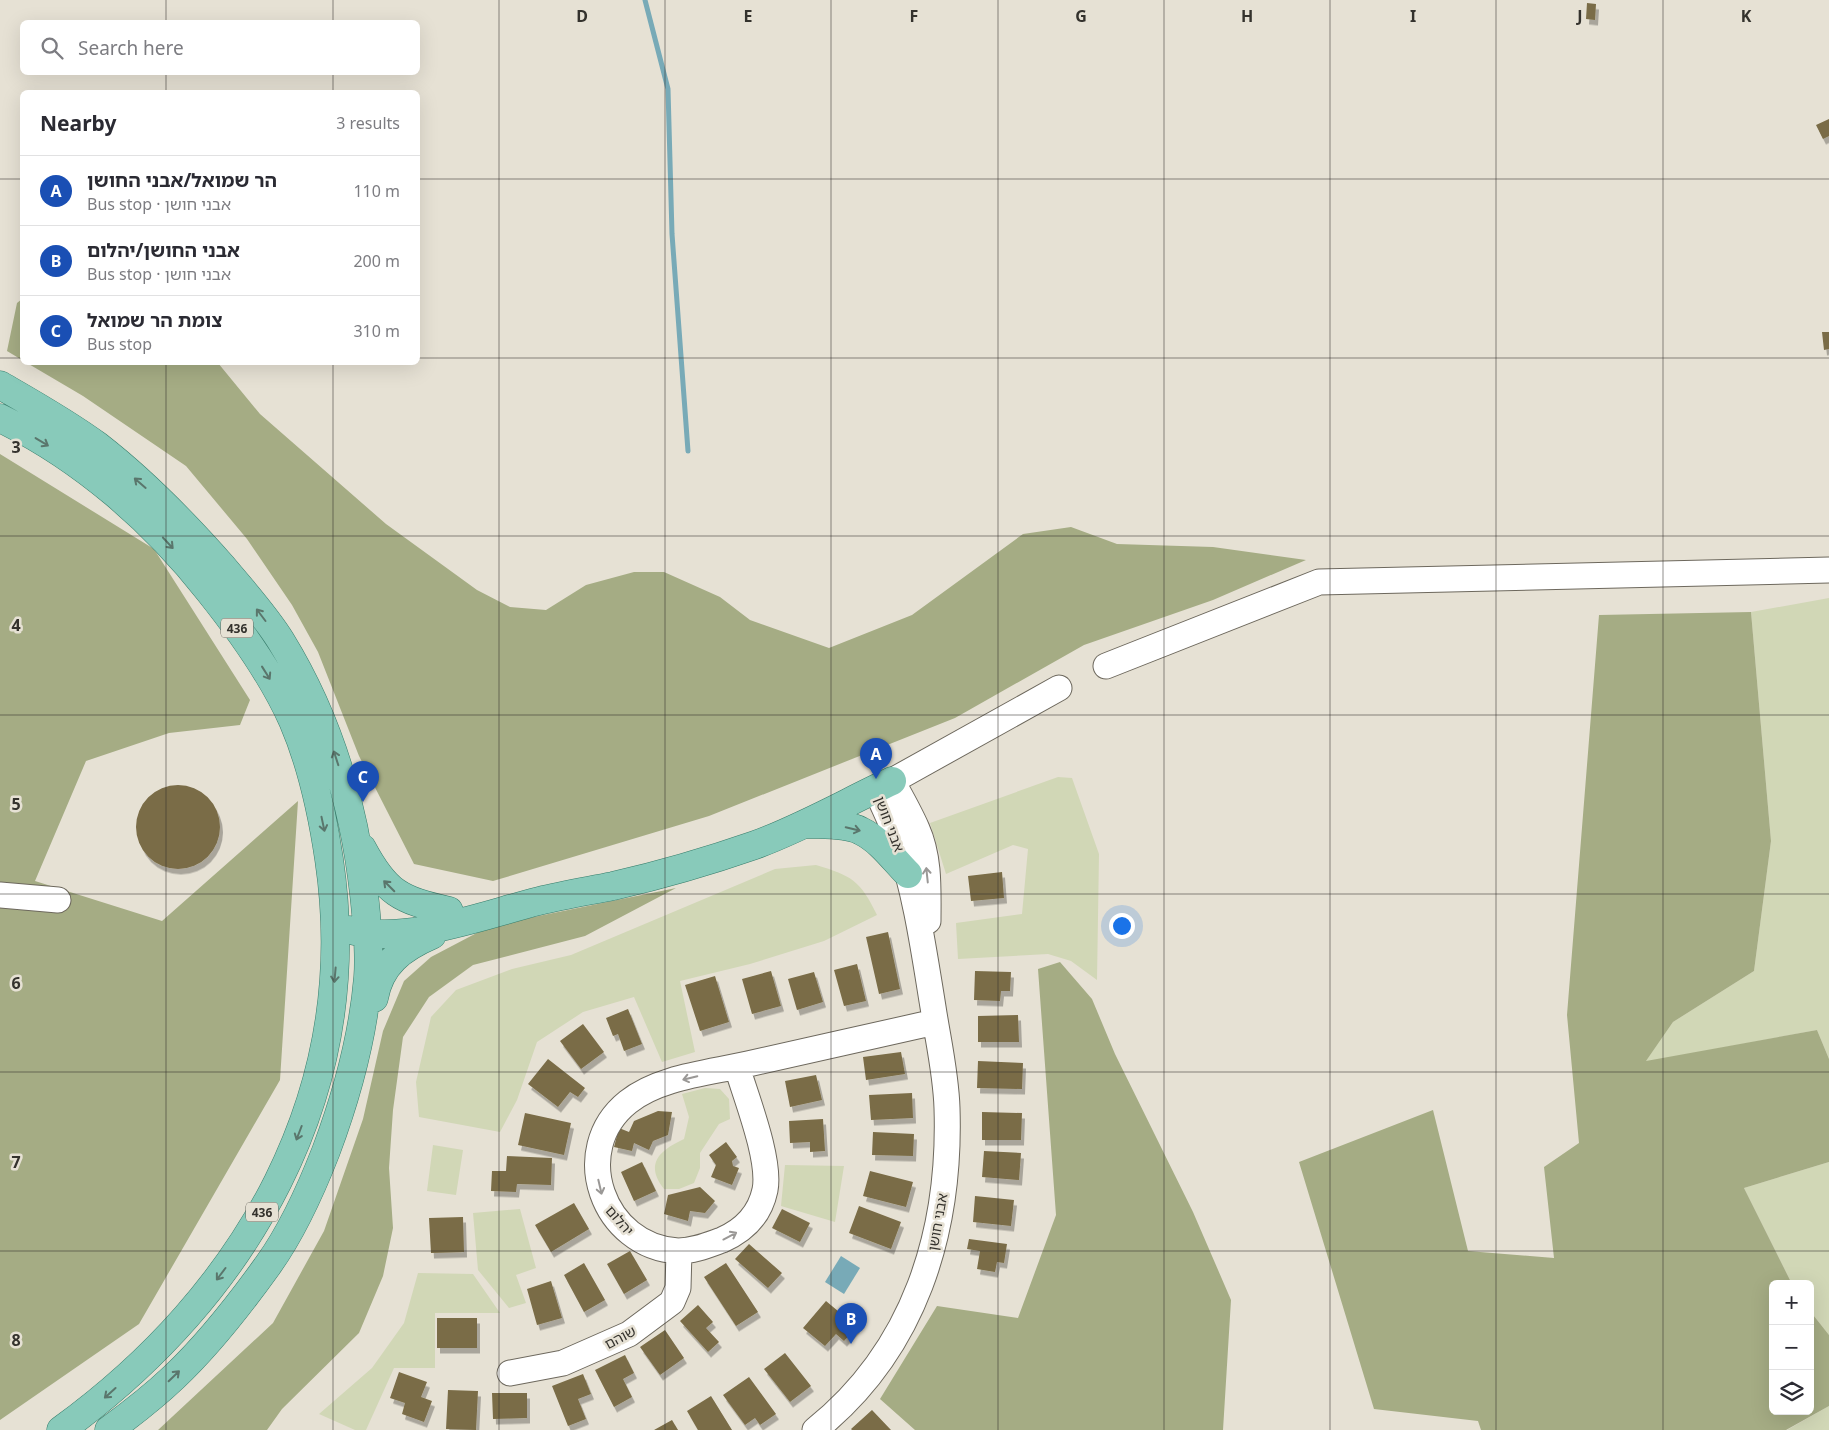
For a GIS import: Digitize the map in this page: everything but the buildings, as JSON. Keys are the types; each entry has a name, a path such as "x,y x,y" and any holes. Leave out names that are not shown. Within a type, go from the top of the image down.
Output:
{"main road":[{"name":"436","path":"0,385 45,411 98,447 168,510 242,589 280,638 303,680 322,721 342,777 357,839 366,925 368,976 353,1071 314,1181 268,1265 224,1322 174,1377 110,1430"},
{"name":"436","path":"0,418 56,450 108,487 148,522 188,564 248,643 275,686 293,722 310,770 324,827 336,926 335,975 324,1057 310,1104 290,1157 265,1207 224,1271 201,1301 165,1341 102,1401 61,1430"},
{"path":"336,926 454,917 614,886 676,870 756,844 805,824 884,785"},
{"path":"805,824 840,826 861,831 880,846 908,874"},
{"path":"357,839 379,876 398,895 454,917"},
{"path":"268,1265 294,1236 308,1216 320,1193 337,1150 357,1090 374,995 383,969 397,954 454,917"}],"street":[{"path":"1106,666 1319,582 1829,570"},
{"path":"884,785 1058,688"},
{"name":"אבני חושן","path":"815,1430 828,1420 862,1384 888,1352 908,1317 925,1277 935,1242 943,1193 947,1148 947,1106 935,1022 908,874 884,785"},
{"name":"אבני חושן","path":"884,785 918,830 923,847 928,878 928,976"},
{"path":"0,895 58,900"},
{"name":"יהלום","path":"737,1067 765,1168 765,1188 749,1224 729,1237 703,1248 679,1251 658,1248 634,1237 618,1222 604,1200 598,1177 597,1156 604,1131 614,1115 629,1101 648,1090 667,1083 737,1067 935,1022"},
{"name":"שוהם","path":"510,1372 563,1363 629,1334 672,1302 678,1288 679,1251"}],"green space":[{"path":"20,301 20,359 7,351 17,303"},
{"path":"30,365 220,365 260,414 386,524 477,590 510,607 546,610 586,585 634,572 664,572 720,597 750,620 829,648 912,615 1023,534 1071,527 1117,544 1213,547 1306,560 1213,600 1084,645 955,718 709,816 493,881 414,864 359,756 318,652 292,605 247,539 186,466 83,396"},
{"path":"0,454 154,549 250,700 240,725 169,733 86,761 35,881 162,921 298,801 280,1080 139,1324 0,1420"},
{"path":"1829,598 1829,1059 1817,1030 1645,1062 1673,1022 1754,971 1771,841 1751,612"},
{"path":"1751,612 1771,841 1754,971 1673,1022 1646,1061 1817,1030 1829,1059 1829,1162 1744,1188 1790,1280 1769,1280 1769,1415 1813,1415 1786,1430 1481,1430 1478,1421 1374,1409 1299,1162 1433,1110 1468,1251 1554,1258 1544,1167 1579,1143 1567,1015 1599,615"},
{"path":"1058,777 1072,778 1099,854 1097,980 1071,961 1048,954 958,959 956,923 1022,914 1028,849 1013,845 946,874 930,823"},
{"path":"816,865 847,876 854,881 865,894 877,915 824,941 750,964 680,981 695,1052 662,1062 634,997 583,1012 537,1042 517,1100 500,1132 419,1117 416,1082 431,1017 456,990 512,969 571,955 775,869"},
{"path":"676,888 585,936 473,965 429,997 403,1037 393,1110 389,1168 393,1228 383,1276 359,1333 282,1409 267,1430 158,1430 273,1323 324,1231 363,1119 383,1031 404,981 431,957 490,926"},
{"path":"1060,962 1092,999 1115,1054 1193,1212 1231,1300 1223,1430 915,1430 880,1399 937,1306 1018,1318 1056,1215 1038,969"},
{"path":"705,1088 720,1089 729,1099 730,1119 719,1124 700,1153 700,1168 694,1183 679,1189 664,1189 655,1172 655,1165 662,1153 684,1139 689,1117 682,1094"},
{"path":"433,1145 463,1150 456,1195 427,1191"},
{"path":"1829,1162 1829,1335 1814,1316 1814,1280 1790,1280 1744,1188"},
{"path":"785,1165 844,1166 835,1222 781,1206"},
{"path":"520,1209 536,1268 516,1275 526,1303 509,1308 478,1270 473,1213"},
{"path":"418,1273 473,1274 500,1313 435,1313 435,1368 394,1368 366,1430 355,1430 319,1414 372,1368 404,1323"},
{"path":"1814,1316 1829,1335 1829,1406 1814,1414"},
{"path":"1829,1406 1829,1430 1787,1430 1814,1415"}],"water":[{"path":"841,1256 860,1268 844,1294 825,1282"}],"waterway":[{"path":"645,0 668,89 672,234 688,451"}],"place":[{"name":"הר שמואל/אבני החושן","path":"876,779"},
{"name":"צומת הר שמואל","path":"363,802"},
{"name":"אבני החושן/יהלום","path":"851,1344"}]}
